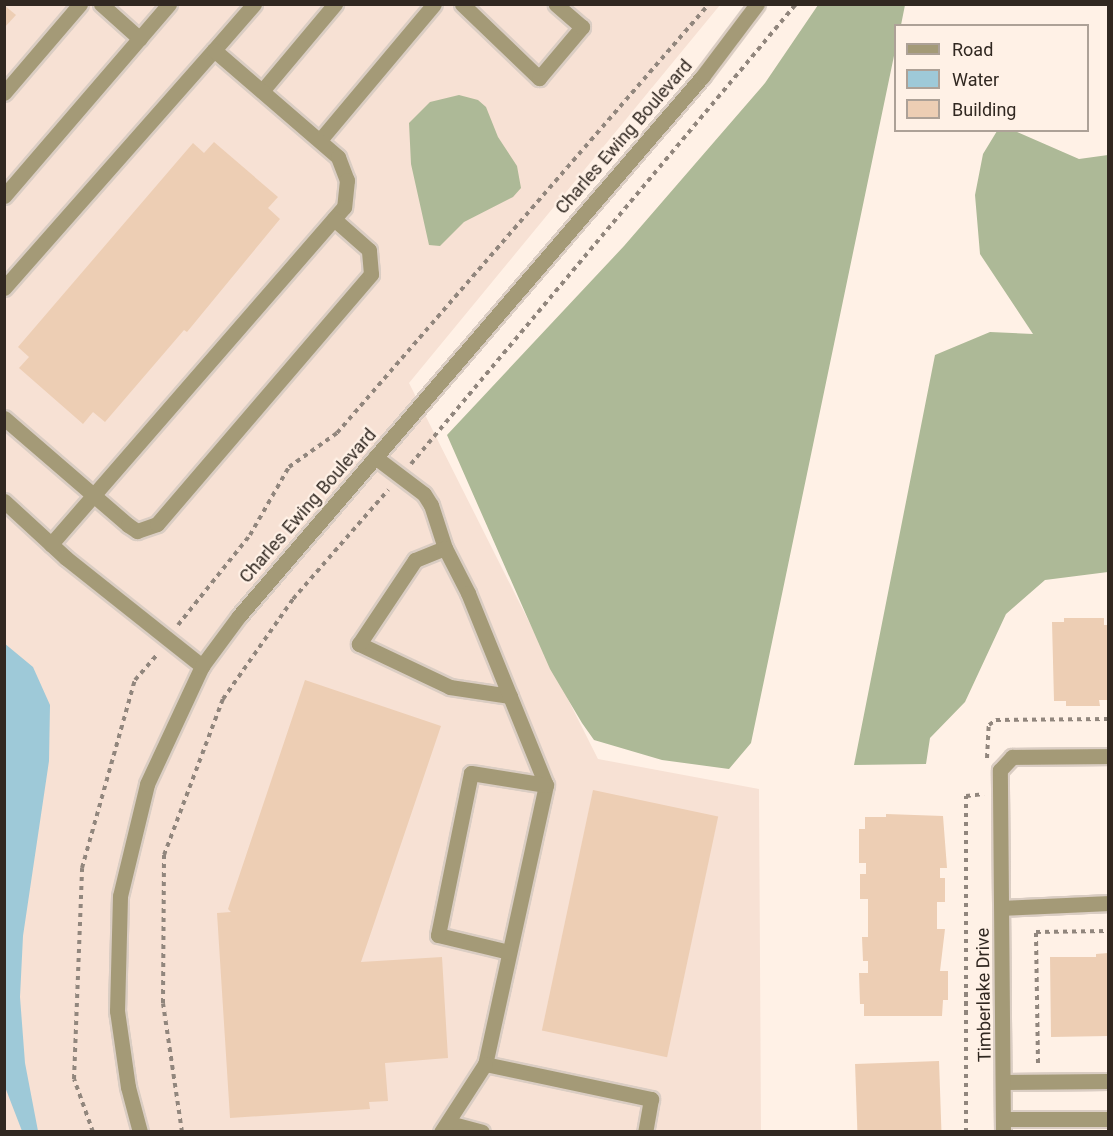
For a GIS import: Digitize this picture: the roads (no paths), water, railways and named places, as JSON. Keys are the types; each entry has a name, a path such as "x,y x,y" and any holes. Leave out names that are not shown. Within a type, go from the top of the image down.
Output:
{"street":[{"path":"4,93 80,4"},
{"path":"101,4 140,39"},
{"path":"4,196 169,4"},
{"path":"4,288 254,4"},
{"path":"262,91 335,4"},
{"path":"320,140 434,4"},
{"path":"462,4 539,78 582,27 556,4"},
{"name":"Charles Ewing Boulevard","path":"140,1131 124,1068 117,1011 120,896 147,784 160,747 202,666 239,616 702,77 757,4"},
{"path":"51,544 97,495 344,207 347,180 338,157 214,50"},
{"path":"4,418 137,531 157,524 371,274 373,259 363,242 334,219"},
{"path":"375,457 400,476 431,505 445,548 546,785 485,1064 445,1127 482,1131"},
{"path":"4,501 51,544 202,666"},
{"path":"445,548 416,560 359,644 450,687 510,696"},
{"name":"Timberlake Drive","path":"1108,756 1012,757 1000,771 1003,1125 1108,1119"},
{"path":"509,952 438,935 471,772 546,785"},
{"name":"Timberlake Drive","path":"1002,908 1108,903"},
{"path":"485,1064 651,1099 645,1131"},
{"name":"Timberlake Drive","path":"1004,1082 1108,1081"}],"water":[{"path":"4,643 33,667 50,705 49,761 23,936 20,997 25,1063 38,1131 22,1131 5,1087"}]}
